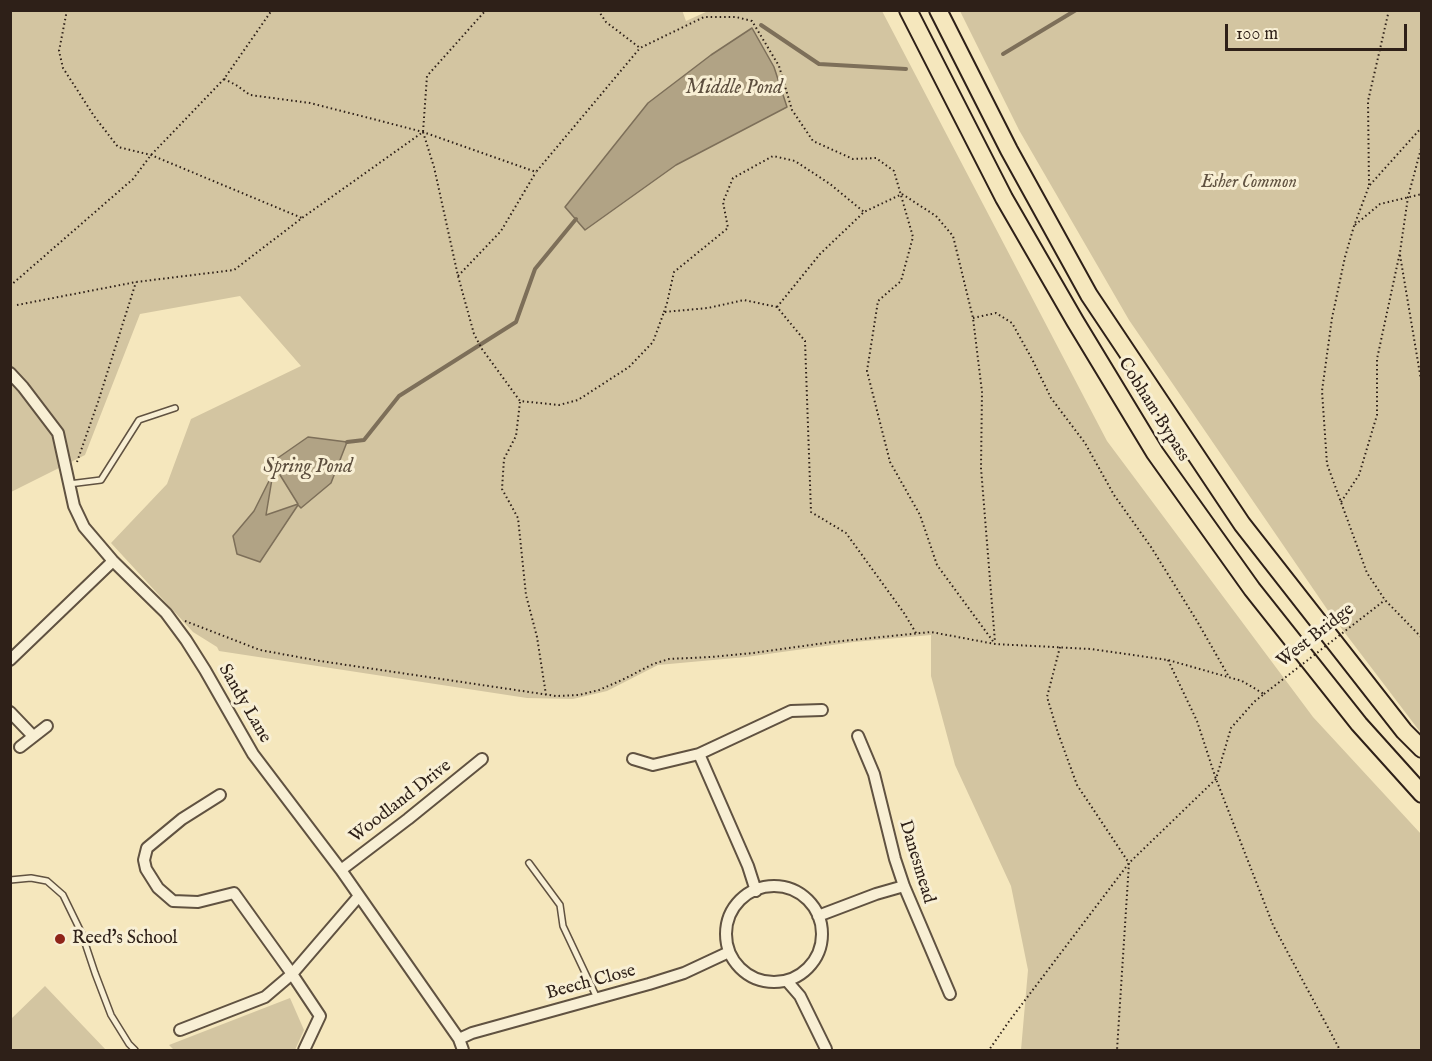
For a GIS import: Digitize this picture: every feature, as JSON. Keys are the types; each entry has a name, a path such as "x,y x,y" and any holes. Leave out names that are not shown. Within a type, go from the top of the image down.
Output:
{"highway":[{"name":"Cobham Bypass","path":"908,10 1004,198 1155,453 1252,588 1359,724 1422,794"},
{"name":"Cobham Bypass","path":"938,10 1009,150 1089,295 1242,524 1404,731 1422,749"}],"street":[{"name":"Sandy Lane","path":"10,373 24,387 58,433 74,506 84,527 113,561 166,613 186,640 253,754 359,896 459,1039 463,1050"},
{"path":"10,660 113,561"},
{"path":"633,759 653,765 699,754 791,711 822,710"},
{"path":"10,712 33,736"},
{"path":"20,747 47,726"},
{"name":"Danesmead","path":"858,736 874,774 904,886 950,994"},
{"path":"699,754 748,866 756,891"},
{"name":"Woodland Drive","path":"340,870 482,759"},
{"path":"220,795 182,819 147,848 144,860 146,869 158,888 173,901 198,902 234,893 320,1016 304,1050"},
{"path":"766,886 789,888 808,900 821,923 820,950 812,964 806,971 787,981 760,980 740,968 729,952 726,936 727,924 733,908 744,896 756,891 766,886"},
{"path":"818,916 904,886"},
{"path":"180,1030 265,996 292,974 359,896"},
{"name":"Beech Close","path":"459,1039 472,1033 684,973 729,952"},
{"path":"787,981 800,996 826,1049"}],"lane":[{"path":"69,484 101,480 139,420 175,408"},
{"path":"529,863 560,905 563,926 597,998"},
{"path":"10,880 31,878 48,882 63,895 82,934 111,1015 135,1050"}],"path":[{"path":"67,10 59,51 63,68 94,116 118,147 151,155 302,218"},
{"path":"10,286 132,179 151,155 224,79 272,10"},
{"path":"486,10 427,76 423,132 434,166 458,276 474,334 482,349 520,401 516,436 504,459 502,489 518,518 526,595 537,637 546,695"},
{"path":"598,10 606,22 640,48"},
{"path":"1389,10 1368,101 1369,186 1345,257 1332,318 1322,391 1327,464 1367,573 1385,600 1422,638"},
{"path":"458,276 501,231 536,172 640,48 704,17 736,17 752,21 779,66 792,110 813,141 853,159 876,158 894,171 913,237 901,280 878,301 867,371 890,462 920,515 937,566 996,644"},
{"path":"224,79 250,95 310,103 423,132 536,172"},
{"path":"1369,186 1422,127"},
{"path":"17,305 136,282 234,270 302,218 423,132"},
{"path":"1341,502 1359,475 1377,415 1377,359 1400,252 1408,197 1422,145"},
{"path":"520,401 559,405 578,400 629,367 652,342 667,303 674,272 728,228 723,202 733,178 773,156 795,161 830,184 864,212"},
{"path":"777,308 820,254 864,212 902,194"},
{"path":"902,194 936,216 953,236 973,318 982,392 981,468 996,644"},
{"path":"1354,226 1380,204 1422,194"},
{"path":"1400,252 1422,386"},
{"path":"69,484 136,282"},
{"path":"664,312 708,308 744,300 777,308 805,341 811,512 846,533 904,613 916,634"},
{"path":"973,318 996,313 1012,323 1050,398 1085,443 1114,495 1151,547 1229,677"},
{"name":"West Bridge","path":"1216,779 1231,729 1254,702 1385,600"},
{"path":"166,613 260,650 546,695 579,695 599,690 653,664 669,659 753,653 931,632 996,644 1091,649 1168,660 1242,681 1264,694"},
{"path":"1060,647 1047,697 1058,734 1077,785 1129,863 1118,1050"},
{"path":"1168,660 1197,720 1216,779 1273,925 1340,1050"},
{"path":"989,1050 1129,863 1216,779"}],"green space":[{"path":"682,10 686,21 708,11 882,11 1107,441 1313,717 1421,834 1421,1050 1021,1050 1028,970 1011,886 955,765 931,676 931,635 658,665 607,691 573,699 527,698 219,651 217,647 193,632 111,543 167,484 191,419 301,366 240,296 140,314 85,455 11,492 11,11"},
{"name":"Esher Common","path":"960,11 1421,11 1421,733 1329,612 1129,320 1019,130"},
{"path":"45,986 106,1050 11,1050 11,1019"},
{"path":"290,998 304,1030 295,1050 174,1050 169,1045"}],"water":[{"name":"Middle Pond","path":"752,28 774,67 787,107 676,165 585,230 565,207 648,103 711,55"},
{"name":"Spring Pond","path":"308,437 347,442 331,483 301,508 298,505 260,562 237,554 233,536 254,511 273,473 266,515 298,504 272,462"}],"waterway":[{"path":"1003,54 1076,10"},
{"path":"761,25 819,64 906,69"},
{"path":"347,442 364,440 399,396 516,322 535,269 576,219"}],"place":[{"name":"Reed's School","path":"60,939"}]}
